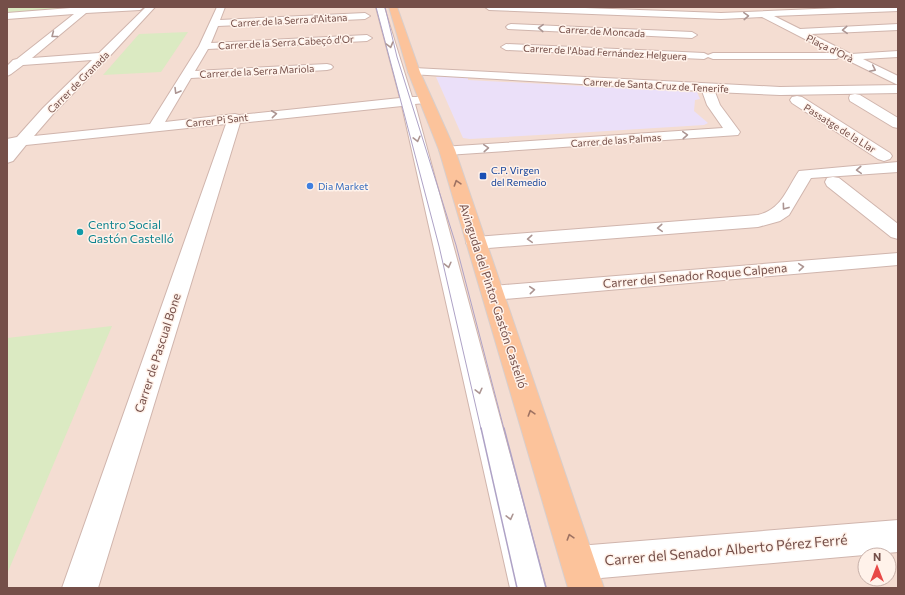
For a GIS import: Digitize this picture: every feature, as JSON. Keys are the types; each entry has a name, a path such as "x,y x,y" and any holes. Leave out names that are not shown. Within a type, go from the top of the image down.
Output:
{"main road":[{"name":"Avinguda del Pintor Gastón Castelló","path":"393,7 414,72 416,100 447,150 582,575"}],"street":[{"path":"8,16 87,9 140,7"},
{"name":"Carrer de Granada","path":"7,158 48,111 104,56 150,7"},
{"path":"156,126 204,46 220,7"},
{"name":"Avinguda del Pintor Gastón Castelló","path":"380,7 416,100 410,109 528,588"},
{"path":"489,7 721,16 898,8"},
{"path":"710,7 721,16"},
{"path":"511,27 518,8"},
{"path":"7,72 87,9"},
{"path":"679,15 709,60"},
{"name":"Plaça d'Orà","path":"763,15 898,81"},
{"name":"Carrer de la Serra d'Aitana","path":"214,23 365,16"},
{"name":"Carrer de Moncada","path":"511,27 692,35"},
{"name":"Carrer de l'Abad Fernández Helguera","path":"511,27 505,50 709,60"},
{"path":"799,32 898,27"},
{"name":"Carrer de la Serra Cabeçó d'Or","path":"204,46 367,38"},
{"path":"848,57 898,54"},
{"path":"7,63 104,56"},
{"name":"Plaça d'Orà","path":"709,60 836,56"},
{"name":"Carrer de la Serra Mariola","path":"187,75 327,68"},
{"name":"Carrer de Santa Cruz de Tenerife","path":"414,72 500,72 707,88 780,91 898,89"},
{"path":"717,77 724,88"},
{"name":"Carrer de las Palmas","path":"447,150 733,132 714,105 707,88"},
{"path":"855,98 898,124"},
{"name":"Carrer Pi Sant","path":"7,143 156,126 416,100"},
{"name":"Passatge de la Llar","path":"796,100 884,156"},
{"name":"Carrer de Pascual Bone","path":"80,588 235,118"},
{"path":"476,243 758,221 774,217 783,211 805,174 898,167"},
{"path":"833,182 898,233"},
{"name":"Carrer del Senador Roque Calpena","path":"493,293 898,259"},
{"name":"Carrer del Senador Alberto Pérez Ferré","path":"582,575 898,536"}],"shaded area":[{"path":"7,7 898,7 898,588 7,588"},
{"path":"436,77 468,78 468,80 697,92 700,99 695,100 694,111 708,123 704,125 591,132 470,139 463,138"}],"green space":[{"path":"7,7 82,7 7,13"},
{"path":"188,32 161,72 103,75 139,34"},
{"path":"112,326 7,574 7,338"}],"tram line":[{"path":"376,7 439,246 481,429"},
{"path":"385,7 397,57 456,245 504,429"},
{"path":"481,428 517,588"},
{"path":"504,428 546,588"}],"place":[{"name":"C.P. Virgen del Remedio","path":"483,176"},
{"name":"Dia Market","path":"310,186"},
{"name":"Centro Social Gastón Castelló","path":"80,232"}]}
